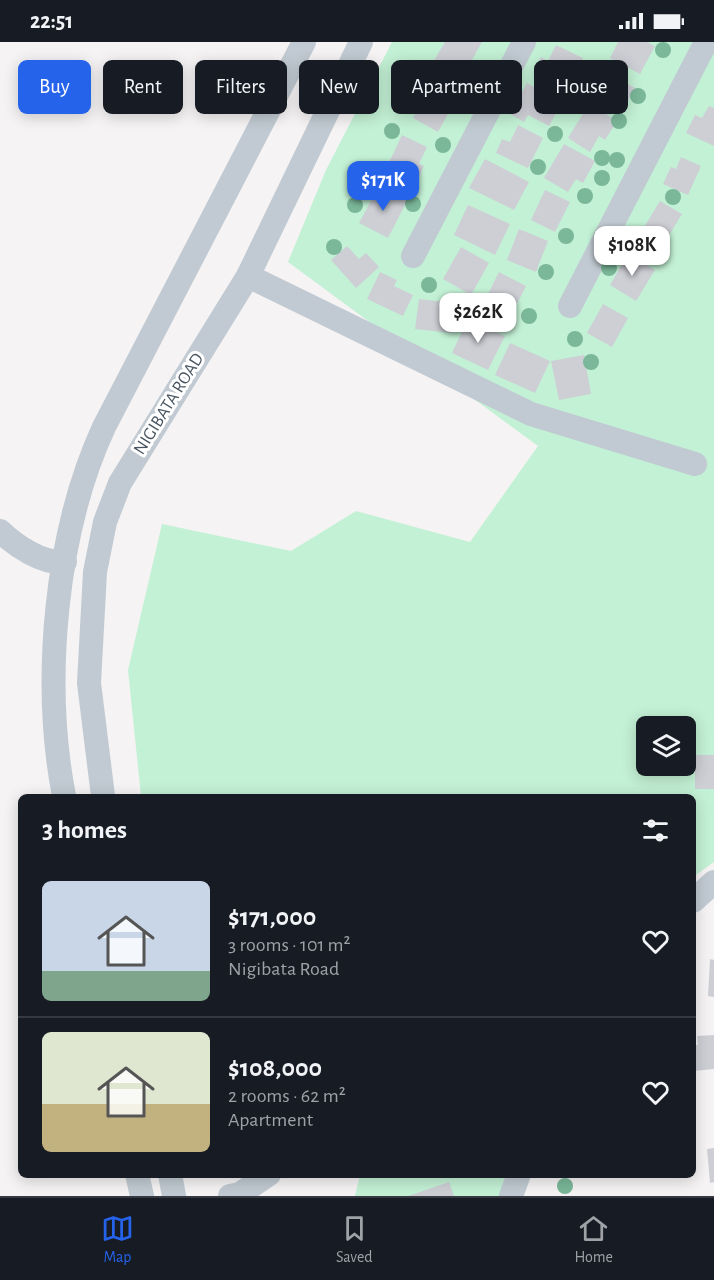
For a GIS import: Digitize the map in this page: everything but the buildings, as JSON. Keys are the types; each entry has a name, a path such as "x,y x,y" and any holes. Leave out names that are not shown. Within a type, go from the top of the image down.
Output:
{"street":[{"path":"64,794 54,726 54,657 70,530 86,472 99,436 304,42"},
{"name":"NIGIBATA ROAD","path":"103,794 89,683 94,572 105,522 120,483 248,276 362,42"},
{"path":"413,256 524,42"},
{"path":"570,306 706,42"},
{"path":"248,276 531,414 694,464"},
{"path":"0,531 15,544 55,563 65,562"},
{"path":"696,898 714,882"},
{"path":"138,1178 141,1196"},
{"path":"171,1178 174,1196"},
{"path":"230,1196 240,1194 263,1178"},
{"path":"511,1196 518,1178"}],"green space":[{"path":"392,42 714,42 714,862 696,875 696,794 141,794 128,670 162,524 291,551 356,511 470,542 538,446 288,262 326,170 355,114 379,114 379,67"},
{"path":"359,1178 507,1178 500,1196 355,1196"}]}
